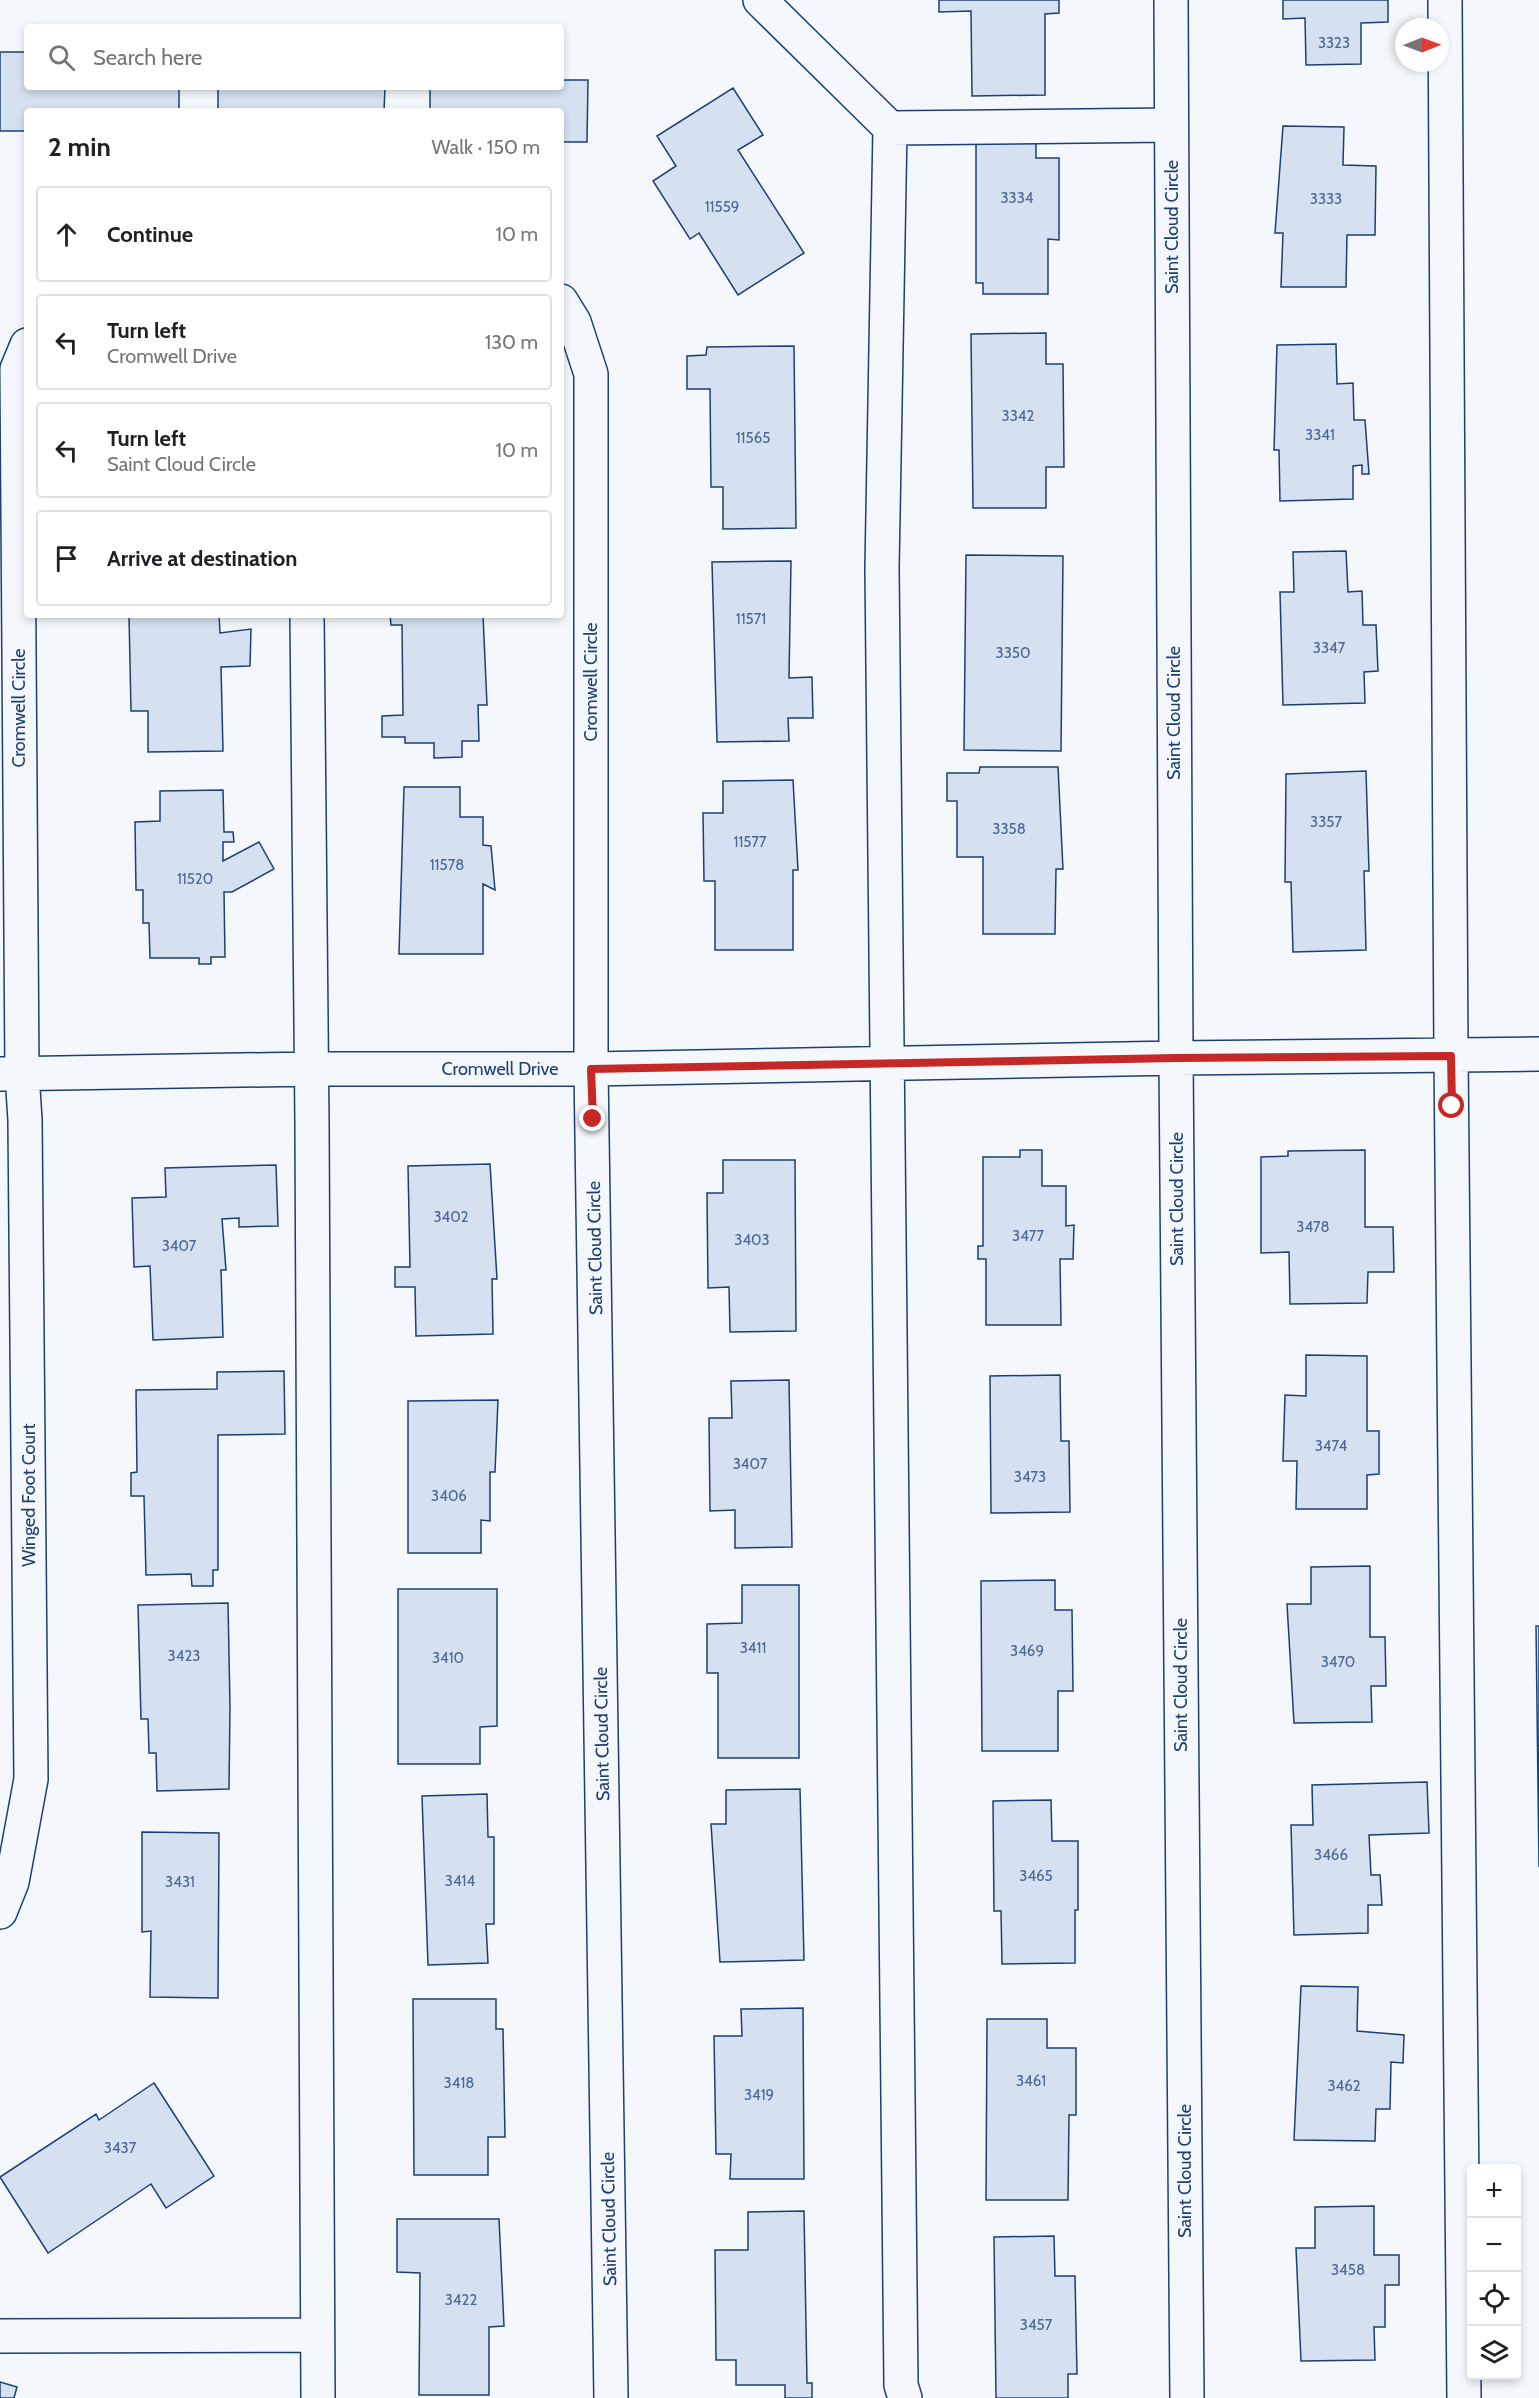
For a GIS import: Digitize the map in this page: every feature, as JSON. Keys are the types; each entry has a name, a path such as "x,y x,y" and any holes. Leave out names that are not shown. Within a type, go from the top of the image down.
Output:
{"street":[{"path":"760,0 890,128 1171,125"},
{"name":"Saint Cloud Circle","path":"1171,0 1176,1058 1187,2398"},
{"path":"1445,0 1451,1056 1464,2398"},
{"path":"890,128 882,569 887,1063 890,1114 901,2385 905,2398"},
{"name":"Cromwell Circle","path":"564,306 574,322 591,374 591,1069"},
{"name":"Cromwell Circle","path":"11,1074 17,369 24,352"},
{"path":"307,618 318,2398"},
{"name":"Cromwell Drive","path":"11,1074 310,1069 591,1069 1539,1054"},
{"name":"Saint Cloud Circle","path":"591,1069 611,2398"},
{"name":"Winged Foot Court","path":"0,1911 12,1882 31,1779 25,1120 11,1074"},
{"path":"0,2336 317,2335"}],"building":[{"path":"939,0 1059,0 1059,13 1045,14 1045,95 972,96 971,11 939,12"},
{"path":"1283,0 1388,0 1388,22 1361,23 1361,64 1306,65 1305,18 1283,19"},
{"path":"0,52 24,52 24,90 179,90 179,108 24,108 24,131 0,131"},
{"path":"564,80 588,80 587,142 564,142 564,108 430,108 430,90 564,90"},
{"path":"733,88 763,135 738,150 804,253 738,295 699,233 690,239 653,181 676,166 657,136"},
{"path":"218,90 385,90 384,108 218,108"},
{"path":"1283,126 1344,127 1343,165 1376,166 1375,235 1347,235 1346,287 1281,287 1283,233 1275,233"},
{"path":"976,130 1036,130 1036,158 1059,158 1059,240 1048,239 1048,294 983,294 983,283 976,283"},
{"path":"1046,333 1046,364 1063,364 1064,467 1046,467 1046,508 973,508 971,334"},
{"path":"1336,344 1337,384 1353,383 1354,420 1365,420 1369,474 1362,474 1362,465 1353,466 1353,499 1280,501 1279,450 1274,450 1277,345"},
{"path":"794,346 796,528 723,529 723,487 711,487 710,389 687,389 687,356 706,355 707,347"},
{"path":"1346,551 1348,592 1362,591 1363,625 1376,625 1378,671 1364,672 1365,703 1283,705 1280,592 1294,592 1293,552"},
{"path":"966,555 1063,556 1061,751 964,750"},
{"path":"791,561 789,678 812,677 813,718 788,718 789,741 717,742 712,562"},
{"path":"129,618 219,618 220,633 251,629 250,666 221,667 223,751 148,752 148,711 131,711"},
{"path":"390,618 483,618 487,705 478,705 479,741 462,741 462,757 434,758 434,743 405,743 405,737 382,737 382,716 403,715 402,625 391,625"},
{"path":"980,767 1058,767 1063,869 1056,869 1055,934 983,934 983,857 957,857 957,801 947,801 947,773 979,773"},
{"path":"1366,771 1369,871 1364,871 1366,950 1293,952 1291,882 1285,882 1286,774"},
{"path":"793,780 798,870 793,870 793,950 715,950 715,881 704,881 703,813 723,813 723,781"},
{"path":"404,787 460,787 460,817 483,817 483,845 491,846 495,890 483,884 483,954 399,954"},
{"path":"223,790 224,832 233,832 234,842 223,842 223,861 259,842 274,869 232,892 224,892 225,957 211,957 211,964 199,964 199,958 150,958 149,923 143,923 143,890 136,890 135,822 160,821 160,791"},
{"path":"1020,1150 1042,1150 1042,1186 1066,1186 1066,1226 1074,1225 1073,1259 1060,1259 1061,1325 986,1325 986,1259 978,1259 978,1246 983,1246 983,1157 1020,1157"},
{"path":"1365,1150 1365,1227 1393,1227 1394,1272 1368,1272 1367,1303 1290,1304 1289,1252 1261,1253 1261,1157 1288,1156 1288,1151"},
{"path":"723,1160 795,1160 796,1331 730,1332 729,1287 708,1288 707,1193 723,1193"},
{"path":"490,1164 497,1279 492,1279 493,1334 416,1336 415,1287 395,1287 395,1267 410,1267 408,1166"},
{"path":"276,1165 278,1226 239,1227 239,1218 222,1219 226,1270 221,1270 223,1337 153,1340 150,1266 134,1267 132,1198 166,1197 165,1168"},
{"path":"1306,1355 1367,1356 1367,1431 1379,1431 1379,1474 1367,1475 1367,1509 1296,1509 1297,1461 1283,1461 1285,1395 1306,1396"},
{"path":"284,1371 285,1434 218,1435 218,1570 213,1570 213,1586 192,1586 191,1574 146,1575 144,1496 131,1496 131,1473 137,1472 136,1390 217,1389 217,1372"},
{"path":"1060,1375 1061,1441 1069,1441 1070,1512 991,1513 990,1376"},
{"path":"789,1380 792,1547 735,1548 735,1510 710,1511 709,1418 732,1418 731,1381"},
{"path":"498,1400 495,1472 490,1472 490,1521 481,1520 481,1553 408,1553 408,1401"},
{"path":"1370,1566 1370,1637 1385,1637 1386,1686 1371,1686 1372,1722 1294,1723 1287,1604 1311,1604 1311,1567"},
{"path":"1055,1580 1055,1610 1072,1610 1073,1691 1058,1691 1058,1751 982,1751 981,1581"},
{"path":"742,1585 799,1585 799,1758 718,1758 718,1673 707,1673 707,1624 742,1623"},
{"path":"398,1589 497,1589 497,1726 480,1727 480,1764 398,1764"},
{"path":"228,1603 229,1789 157,1791 156,1753 149,1753 148,1719 141,1719 138,1605"},
{"path":"1536,1626 1539,1626 1539,1867"},
{"path":"1427,1782 1429,1833 1369,1835 1371,1875 1380,1875 1382,1905 1368,1905 1368,1933 1294,1935 1291,1825 1313,1825 1312,1785"},
{"path":"800,1789 804,1960 720,1962 711,1824 726,1824 726,1790"},
{"path":"487,1794 488,1837 494,1837 494,1924 486,1924 488,1963 428,1965 422,1796"},
{"path":"1051,1800 1052,1841 1078,1841 1075,1963 1002,1964 1001,1911 994,1911 993,1801"},
{"path":"142,1832 219,1833 218,1998 150,1997 151,1931 142,1932"},
{"path":"1301,1986 1358,1987 1357,2031 1404,2035 1403,2063 1391,2062 1390,2109 1376,2109 1375,2141 1294,2140"},
{"path":"413,1999 496,1999 496,2029 503,2029 505,2137 488,2137 488,2175 414,2175"},
{"path":"803,2008 804,2179 730,2179 731,2154 716,2154 714,2036 742,2036 741,2009"},
{"path":"987,2019 1047,2019 1047,2048 1076,2048 1076,2115 1069,2115 1068,2200 986,2200"},
{"path":"154,2083 214,2176 166,2208 151,2184 48,2253 0,2177 96,2114 99,2120"},
{"path":"1374,2206 1374,2255 1399,2255 1399,2285 1385,2285 1385,2327 1374,2327 1375,2360 1301,2361 1296,2248 1315,2248 1315,2207"},
{"path":"804,2211 807,2383 812,2383 812,2398 785,2398 785,2385 736,2385 736,2360 716,2360 715,2250 748,2250 748,2212"},
{"path":"397,2219 499,2219 504,2326 489,2327 489,2395 419,2395 420,2273 397,2272"},
{"path":"1054,2236 1055,2276 1075,2276 1077,2374 1068,2374 1068,2398 996,2398 994,2237"},
{"path":"0,2382 17,2387 14,2398 0,2398"}],"route":[{"path":"593,1119 591,1069 1176,1058 1451,1056 1452,1106"}]}
